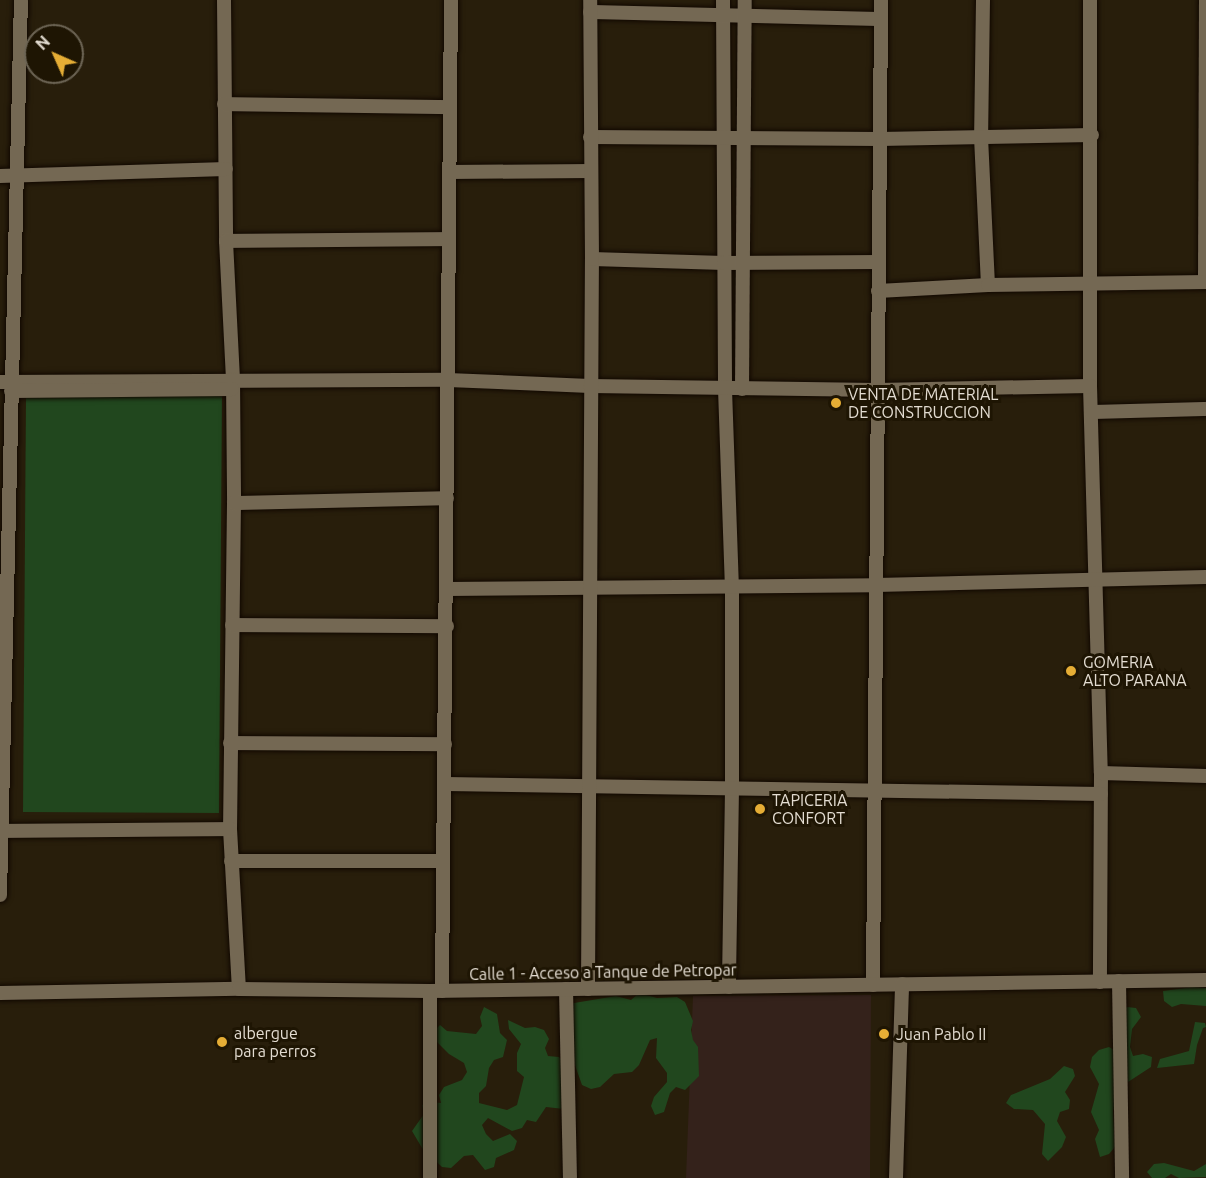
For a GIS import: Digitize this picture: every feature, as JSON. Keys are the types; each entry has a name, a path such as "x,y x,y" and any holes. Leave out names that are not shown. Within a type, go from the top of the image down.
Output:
{"street":[{"path":"0,895 7,385 17,176 21,0"},
{"path":"224,0 226,241 234,503 230,829 239,989"},
{"path":"430,1178 446,784 451,0"},
{"path":"873,985 881,0"},
{"path":"983,0 981,137 988,285"},
{"path":"1090,0 1092,135 1090,386 1101,773 1100,982"},
{"path":"878,291 988,285 1206,282 1206,0"},
{"path":"588,988 588,587 592,259 590,6 745,7 880,19"},
{"path":"723,7 725,389 732,586 729,987"},
{"path":"742,389 745,7"},
{"path":"224,104 450,107"},
{"path":"590,137 880,139 1092,135"},
{"path":"0,176 226,169"},
{"path":"449,172 591,171"},
{"path":"226,241 449,239"},
{"path":"592,259 724,263 879,262"},
{"path":"7,385 448,380 725,389 878,390 1090,386"},
{"path":"1091,412 1206,409"},
{"path":"234,503 447,498"},
{"path":"447,589 876,585 1206,578"},
{"path":"232,625 447,626"},
{"path":"230,743 446,744"},
{"path":"1101,773 1206,776"},
{"path":"446,784 1101,794"},
{"path":"2,831 230,829"},
{"path":"231,861 443,861"},
{"name":"Calle 1 - Acceso a Tanque de Petropar","path":"0,993 239,989 436,991 1206,980"},
{"path":"1119,981 1122,1178"},
{"path":"896,1178 902,984"},
{"path":"566,989 570,1178"}],"shaded area":[{"path":"871,995 870,1178 686,1178 693,996"}],"green space":[{"path":"26,396 222,396 219,813 23,812"},
{"path":"1193,987 1206,988 1206,1006 1181,1004 1172,1007 1164,1001 1163,991"},
{"path":"639,993 657,998 677,997 685,1002 693,1021 691,1030 693,1040 698,1047 699,1076 685,1090 676,1087 670,1093 664,1112 655,1115 651,1106 654,1097 667,1082 667,1073 656,1058 657,1038 650,1040 639,1065 632,1072 614,1074 600,1087 591,1089 582,1085 572,1057 567,1011 574,1003 616,996 631,1000"},
{"path":"484,1007 497,1014 500,1033 507,1040 503,1057 494,1060 489,1068 486,1086 479,1093 479,1103 507,1110 517,1105 524,1077 517,1071 517,1053 521,1044 509,1029 508,1020 525,1028 535,1027 544,1030 549,1039 545,1048 548,1056 559,1057 566,1064 564,1109 546,1107 536,1122 527,1120 522,1128 512,1131 488,1118 482,1125 486,1134 493,1141 510,1134 517,1141 514,1150 496,1158 494,1167 485,1170 473,1155 464,1156 451,1168 442,1167 422,1148 412,1131 424,1114 422,1105 431,1102 441,1103 439,1095 444,1087 462,1080 467,1072 464,1063 449,1054 436,1041 433,1032 440,1025 447,1031 476,1034 482,1026 480,1017"},
{"path":"1127,1007 1136,1008 1141,1017 1132,1029 1130,1047 1133,1056 1143,1054 1152,1057 1151,1067 1128,1082 1119,1078 1116,1071 1113,1080 1121,1087 1123,1096 1113,1110 1115,1147 1109,1154 1100,1157 1095,1139 1099,1130 1091,1112 1099,1084 1090,1067 1092,1057 1099,1050 1109,1047 1116,1051 1121,1014"},
{"path":"1195,1022 1205,1023 1206,1027 1203,1028 1197,1045 1194,1064 1157,1068 1160,1059 1189,1051"},
{"path":"1064,1066 1073,1069 1075,1076 1065,1092 1070,1100 1069,1109 1060,1112 1057,1121 1066,1137 1062,1147 1048,1161 1042,1154 1045,1124 1033,1110 1014,1109 1006,1103 1011,1095 1050,1079"},
{"path":"1164,1163 1194,1171 1206,1164 1206,1177 1179,1178 1171,1174 1165,1178 1152,1178 1147,1172 1154,1164"}],"place":[{"name":"VENTA DE MATERIAL DE CONSTRUCCION","path":"836,403"},
{"name":"GOMERIA ALTO PARANA","path":"1071,671"},
{"name":"TAPICERIA CONFORT","path":"760,809"},
{"name":"Juan Pablo II","path":"884,1034"},
{"name":"albergue para perros","path":"222,1042"}]}
